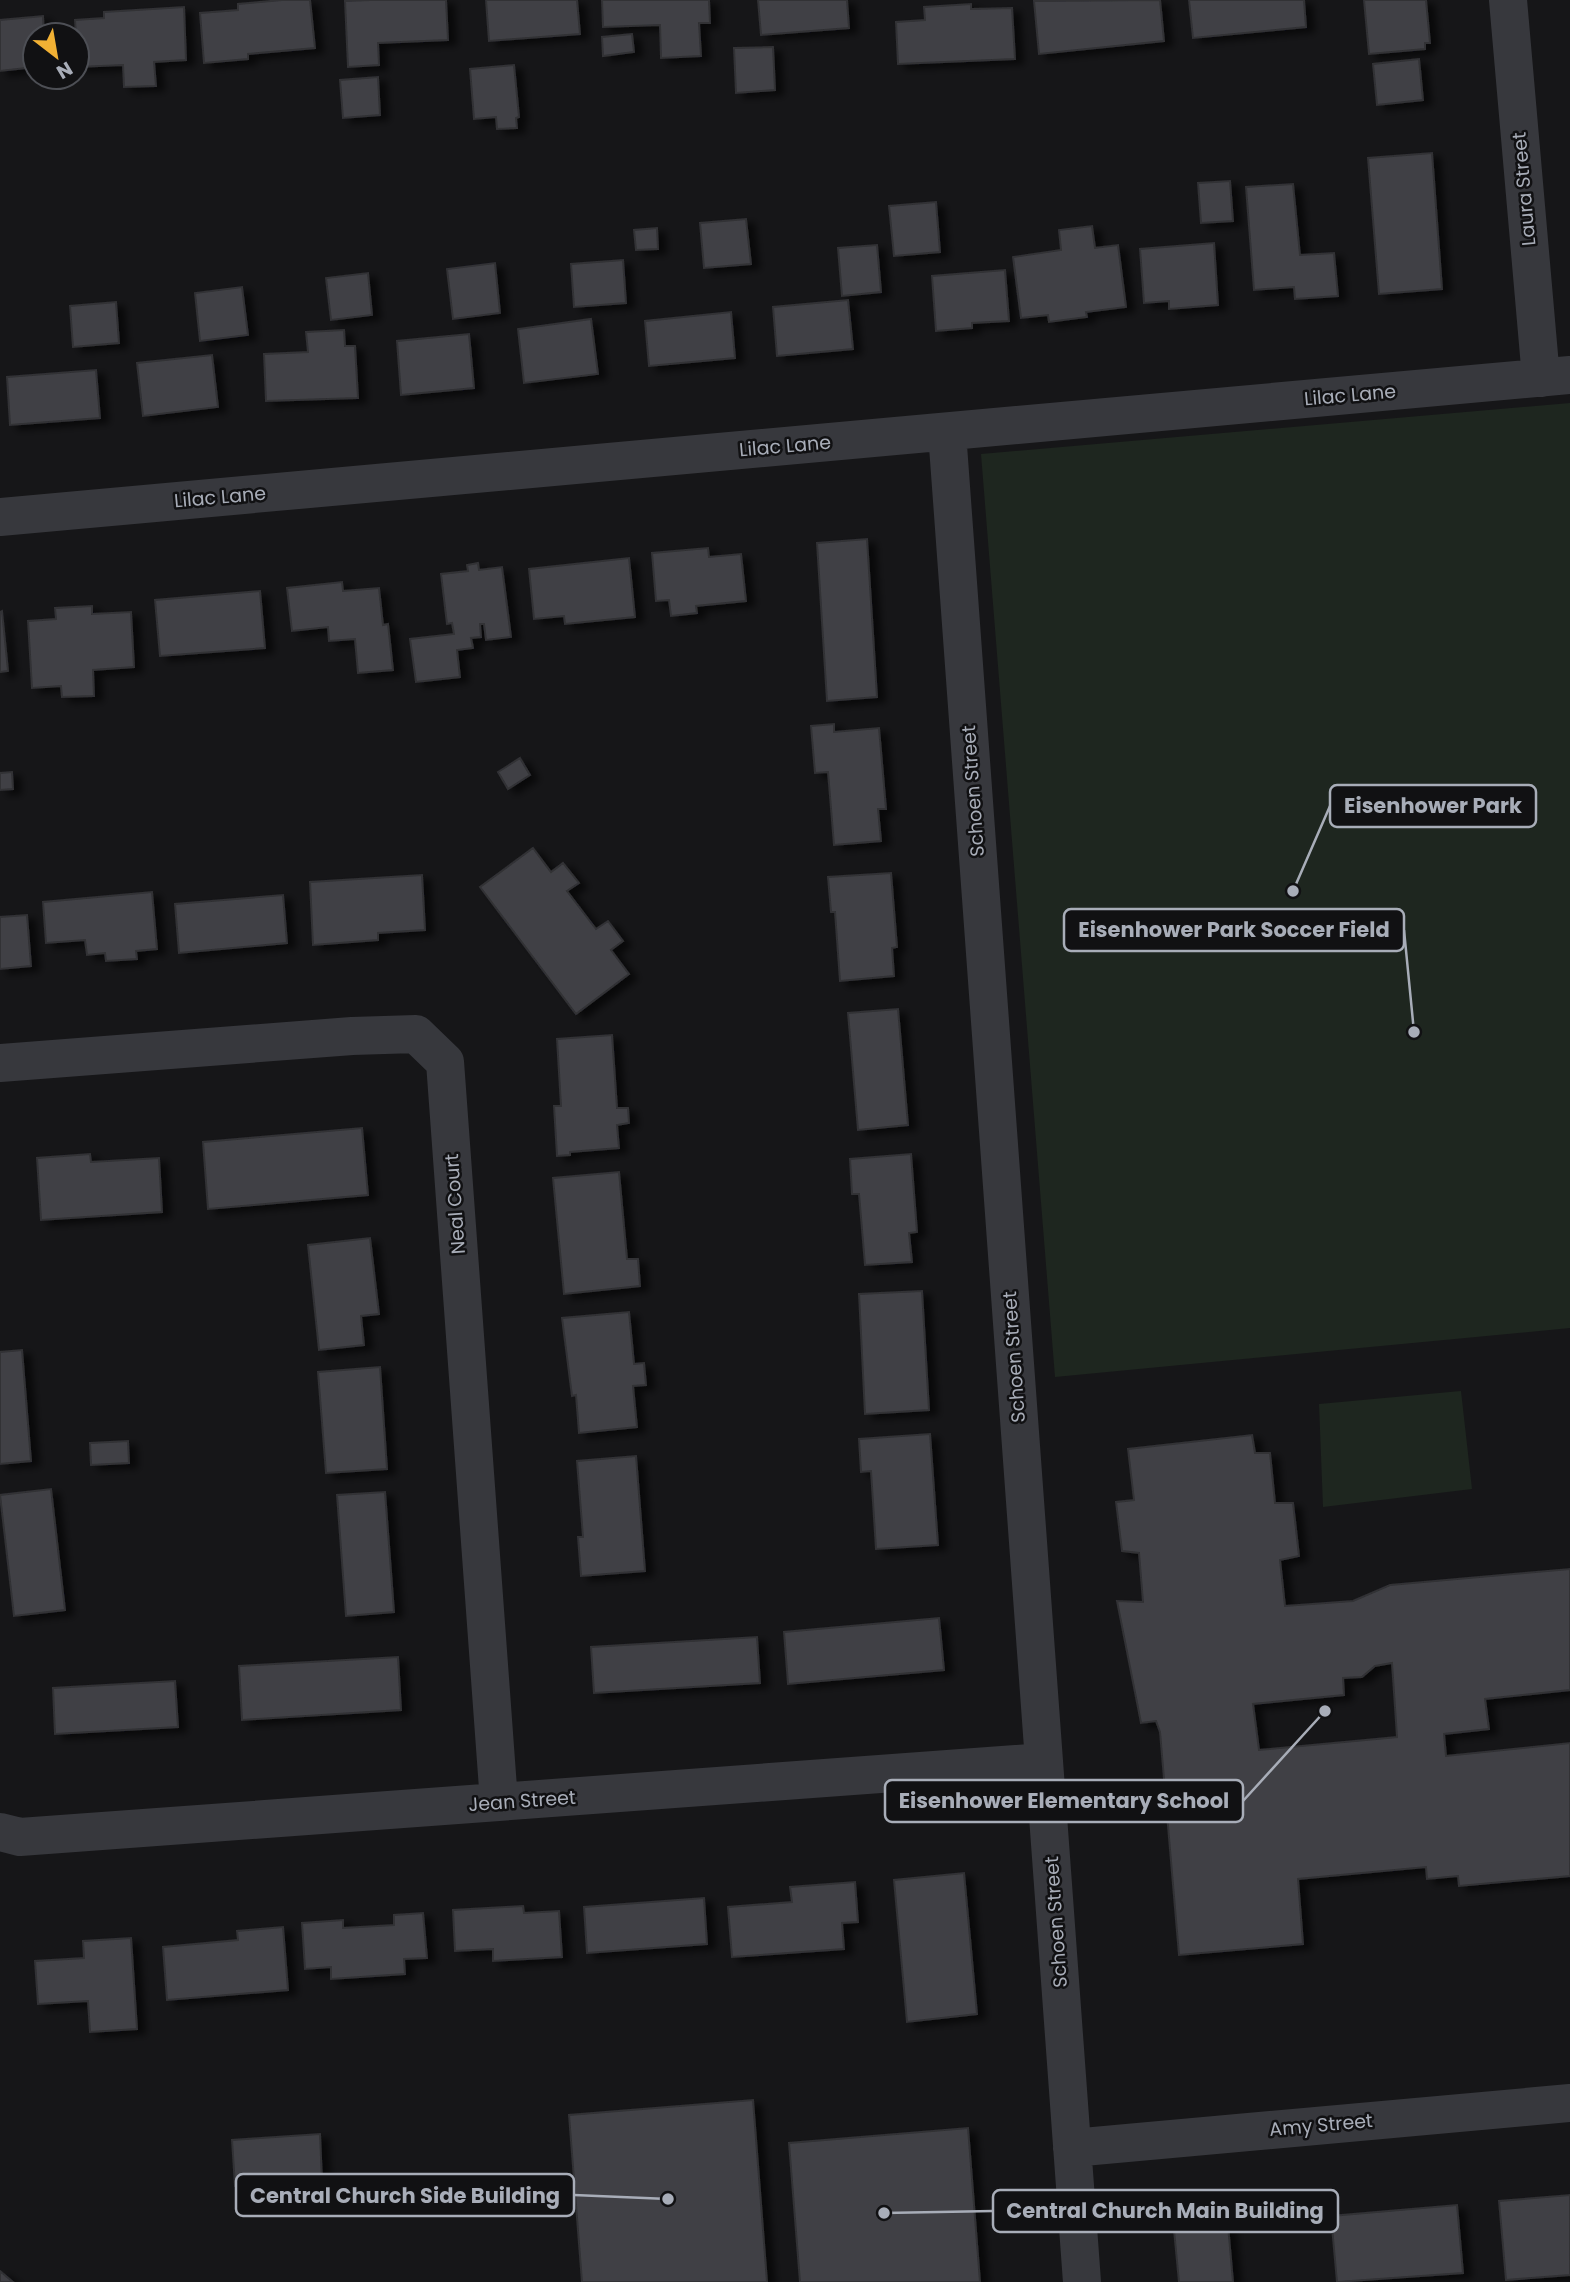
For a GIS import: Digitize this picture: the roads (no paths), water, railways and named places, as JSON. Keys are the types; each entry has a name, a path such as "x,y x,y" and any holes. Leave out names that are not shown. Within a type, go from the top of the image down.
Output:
{"street":[{"name":"Laura Street","path":"1507,0 1555,377"},
{"name":"Lilac Lane","path":"0,516 1555,377"},
{"name":"Schoen Street","path":"947,432 1082,2282"},
{"name":"Neal Court","path":"0,1063 338,1037 416,1034 445,1062 499,1802"},
{"name":"Jean Street","path":"0,1832 20,1837 1044,1762"},
{"name":"Amy Street","path":"1072,2148 1570,2103"}],"place":[{"name":"Eisenhower Park","path":"1293,891"},
{"name":"Eisenhower Park Soccer Field","path":"1414,1032"},
{"name":"Eisenhower Elementary School","path":"1325,1711"},
{"name":"Central Church Side Building","path":"668,2199"},
{"name":"Central Church Main Building","path":"884,2213"}]}
